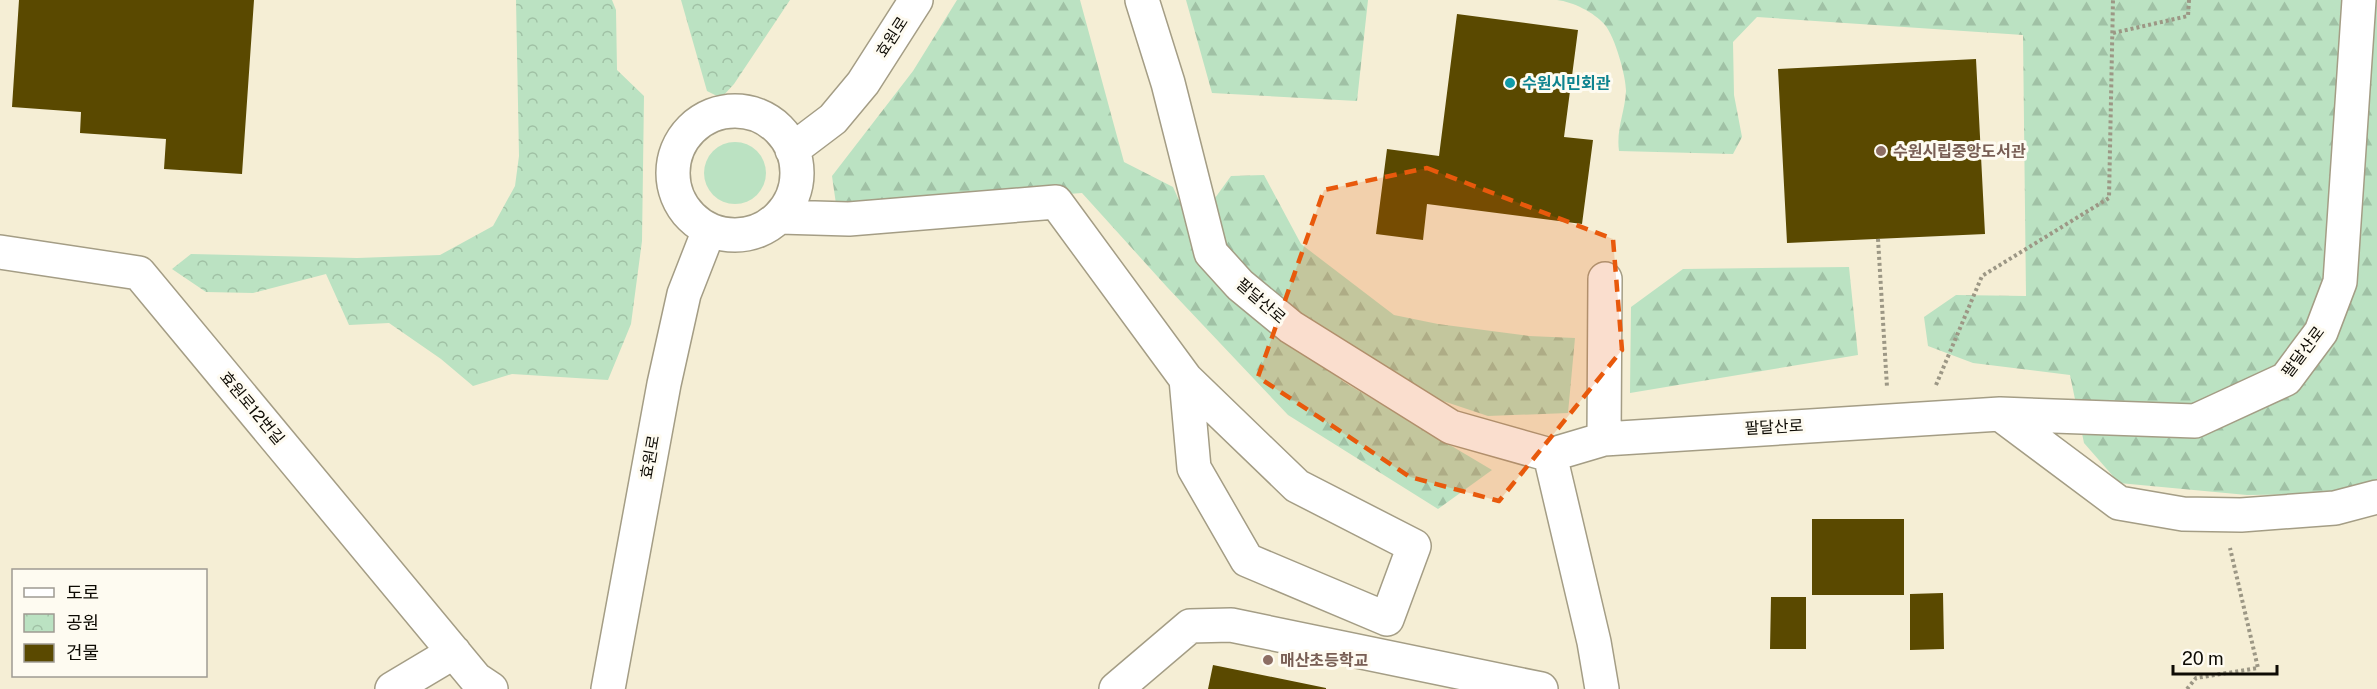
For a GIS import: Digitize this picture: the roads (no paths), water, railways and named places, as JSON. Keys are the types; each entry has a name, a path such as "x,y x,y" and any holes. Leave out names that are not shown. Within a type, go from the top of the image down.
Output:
{"street":[{"name":"효원로","path":"792,150 833,118 863,83 916,0"},
{"name":"팔달산로","path":"1142,0 1168,83 1211,253 1240,285 1291,327 1451,427 1550,455 1604,439 2000,414 2195,421 2286,379 2321,332 2340,282 2359,0"},
{"path":"735,111 756,114 774,124 788,140 796,159 797,180 792,200 780,217 763,229 742,236 722,235 709,230 687,214 676,197 672,177 674,157 682,138 696,124 715,114 735,111"},
{"path":"780,217 849,219 1056,202 1186,378 1297,486 1414,546 1387,619 1247,560 1194,468 1186,378"},
{"name":"효원로","path":"608,689 664,384 684,294 709,230"},
{"name":"효원로12번길","path":"0,252 139,273 454,652 476,686"},
{"path":"1604,439 1605,279"},
{"path":"2000,414 2118,503 2183,514 2223,514 2335,508 2377,497"},
{"path":"1550,455 1594,642 1602,689"},
{"path":"1116,689 1190,626 1230,625 1541,689"},
{"path":"392,689 454,652"}],"place":[{"name":"수원시민회관","path":"1510,83"},
{"name":"수원시립중앙도서관","path":"1881,151"},
{"name":"매산초등학교","path":"1268,660"}]}
